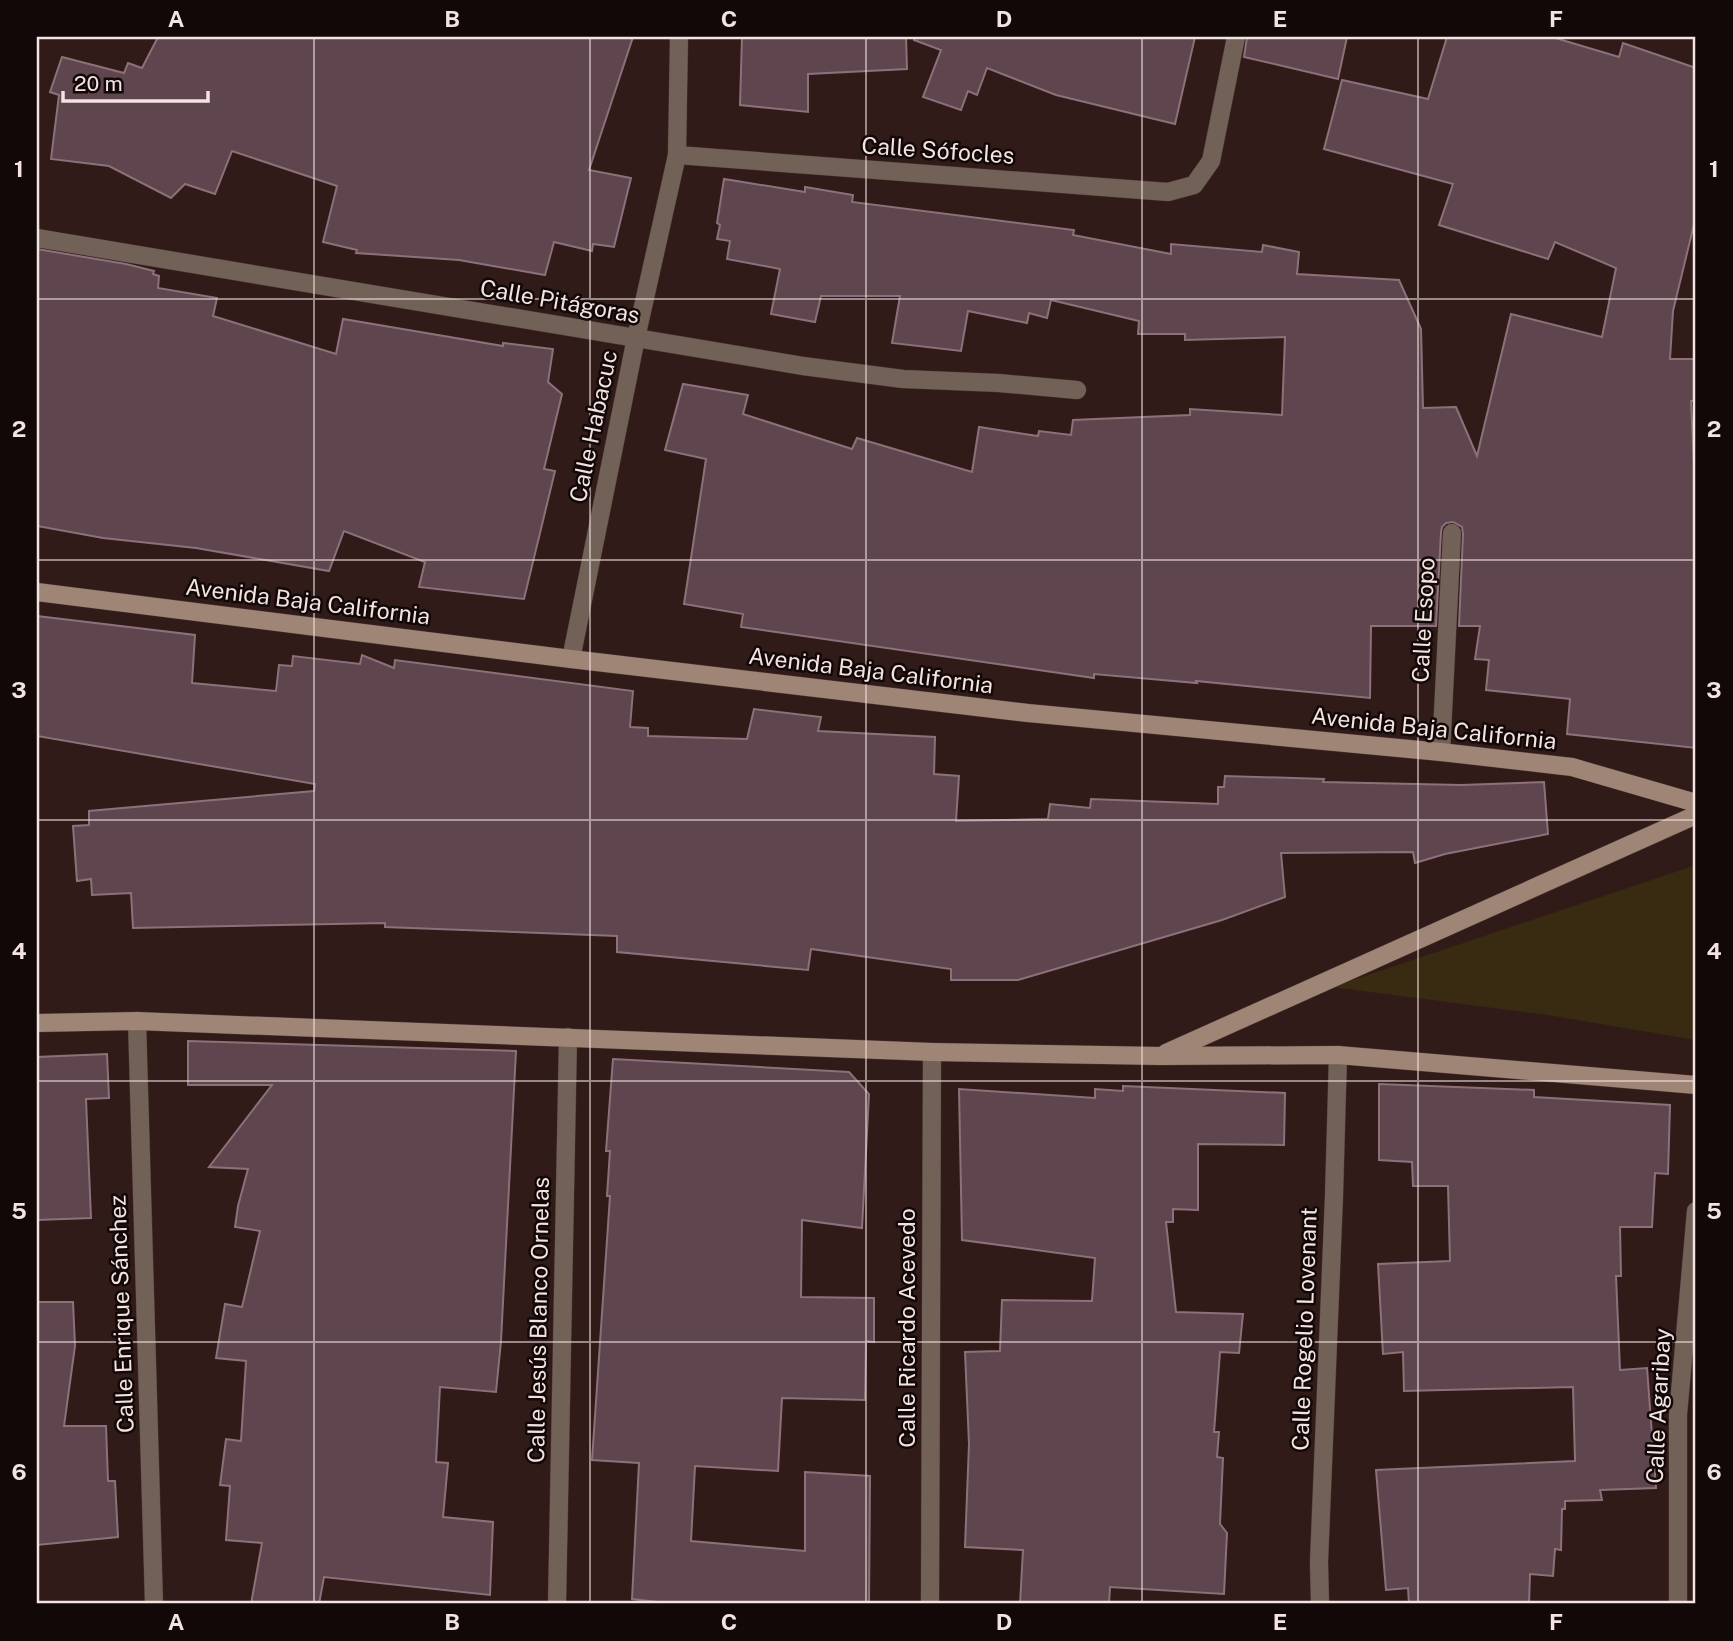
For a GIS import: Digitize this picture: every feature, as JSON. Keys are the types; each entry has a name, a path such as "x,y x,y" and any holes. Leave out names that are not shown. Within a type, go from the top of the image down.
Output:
{"main road":[{"name":"Avenida Baja California","path":"37,592 1028,713 1572,766 1696,803"},
{"path":"1160,1056 1696,815"},
{"path":"37,1023 137,1021 932,1052 1160,1056 1338,1055 1696,1084"}],"street":[{"name":"Calle Habacuc","path":"571,659 636,338 677,155 680,37"},
{"name":"Calle Sófocles","path":"677,155 1168,192 1194,185 1211,161 1236,37"},
{"name":"Calle Pitágoras","path":"37,238 803,366 903,379 1077,390"},
{"name":"Calle Esopo","path":"1441,752 1452,533"},
{"name":"Calle Enrique Sánchez","path":"137,1021 154,1604"},
{"name":"Calle Jesús Blanco Ornelas","path":"557,1604 568,1037"},
{"name":"Calle Ricardo Acevedo","path":"930,1604 932,1052"},
{"name":"Calle Rogelio Lovenant","path":"1320,1604 1319,1562 1338,1055"},
{"name":"Calle Agaribay","path":"1678,1604 1678,1415 1696,1211"}],"shaded area":[{"path":"1696,865 1696,1040 1548,1015 1332,987"}],"building":[{"path":"158,37 633,37 589,170 631,178 614,247 593,244 592,251 554,242 545,275 459,260 356,253 357,250 323,242 337,186 232,151 215,194 185,184 171,198 109,166 51,159 59,95 50,92 62,57 124,73 128,63 142,68"},
{"path":"742,37 906,37 907,69 808,74 808,112 740,105"},
{"path":"914,37 1195,37 1175,124 1056,95 987,68 977,95 968,91 961,110 923,97 941,50 914,40"},
{"path":"1247,37 1347,37 1338,79 1244,57"},
{"path":"1447,37 1552,37 1619,57 1623,43 1696,68 1696,216 1673,311 1670,359 1696,359 1696,401 1691,401 1696,507 1696,748 1567,734 1570,699 1486,690 1489,660 1475,659 1480,626 1459,626 1463,534 1462,527 1453,522 1446,523 1441,532 1436,626 1371,626 1370,698 1196,681 1197,683 1094,674 1094,678 741,627 743,614 684,604 706,459 665,450 683,384 748,395 743,414 852,449 857,438 972,472 979,427 1038,436 1039,431 1071,435 1073,420 1190,415 1190,409 1282,415 1285,337 1185,340 1185,334 1138,334 1139,321 1051,300 1047,318 1029,313 1027,323 968,311 961,351 892,343 900,296 821,296 815,322 771,314 780,269 727,259 730,241 717,239 724,179 805,192 805,187 853,195 852,202 1074,230 1073,235 1171,254 1171,244 1262,252 1263,245 1299,252 1297,274 1399,280 1421,329 1423,408 1456,407 1477,456 1511,314 1602,337 1616,268 1555,242 1548,259 1439,225 1453,184 1324,149 1342,80 1428,99"},
{"path":"37,249 154,271 153,274 159,276 158,288 217,298 213,316 336,354 343,319 503,346 503,343 553,349 548,382 562,394 544,469 555,471 524,599 419,587 425,562 344,531 329,571 196,548 103,538 37,526"},
{"path":"37,616 195,635 192,683 276,691 279,665 292,666 293,656 360,664 362,655 394,668 395,660 633,691 630,727 648,728 648,736 747,739 754,709 821,717 818,731 935,737 934,774 959,776 956,821 1048,819 1050,804 1090,808 1091,799 1218,804 1218,787 1224,787 1225,776 1324,779 1323,782 1461,785 1544,782 1548,834 1445,854 1415,863 1413,852 1281,853 1285,897 1222,920 1018,980 951,980 951,969 811,949 808,970 617,952 617,936 385,927 385,923 133,928 131,893 92,895 91,879 77,881 73,826 89,825 89,811 314,791 315,784 37,736"},
{"path":"188,1041 516,1051 496,1392 440,1387 436,1462 448,1463 443,1517 493,1522 490,1595 324,1577 319,1604 251,1604 262,1543 226,1540 230,1486 220,1485 226,1439 241,1441 246,1361 216,1358 225,1304 242,1307 260,1231 235,1227 248,1169 209,1167 272,1085 188,1085"},
{"path":"107,1054 109,1098 86,1099 91,1218 37,1220 37,1057"},
{"path":"613,1059 849,1072 869,1094 862,1228 802,1220 801,1297 874,1298 874,1342 866,1341 865,1400 782,1398 778,1471 695,1466 691,1541 805,1551 805,1472 870,1476 869,1604 675,1604 632,1599 639,1463 592,1460 610,1196 607,1196 610,1151 606,1151"},
{"path":"1379,1084 1534,1090 1534,1097 1670,1105 1668,1174 1655,1173 1652,1227 1620,1227 1621,1276 1616,1276 1620,1370 1647,1368 1656,1488 1600,1490 1602,1500 1565,1501 1565,1509 1562,1509 1561,1550 1555,1549 1553,1576 1530,1574 1529,1604 1409,1604 1408,1588 1386,1590 1376,1470 1575,1461 1573,1387 1404,1391 1403,1352 1383,1354 1378,1264 1450,1261 1448,1186 1413,1186 1412,1162 1379,1160"},
{"path":"1123,1086 1285,1093 1284,1145 1198,1144 1198,1210 1173,1209 1173,1222 1166,1222 1176,1312 1243,1314 1239,1353 1220,1352 1214,1432 1219,1432 1217,1457 1223,1458 1220,1524 1227,1533 1224,1594 1110,1587 1109,1604 1020,1604 1023,1550 965,1547 969,1444 965,1352 1000,1351 1002,1300 1092,1301 1095,1258 962,1240 959,1089 1095,1098 1095,1089 1123,1091"},
{"path":"37,1302 73,1302 75,1346 64,1426 106,1426 108,1481 115,1481 118,1537 37,1545"}]}
